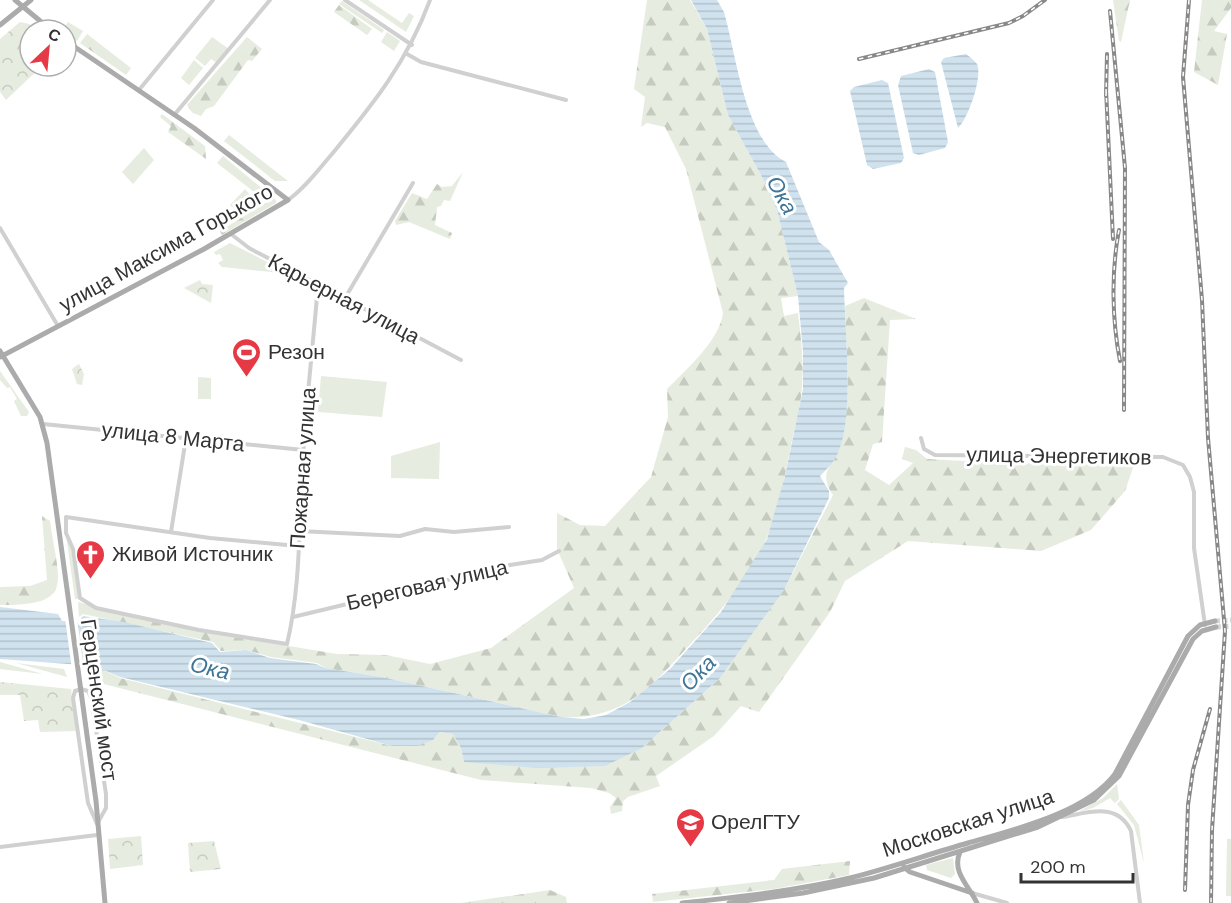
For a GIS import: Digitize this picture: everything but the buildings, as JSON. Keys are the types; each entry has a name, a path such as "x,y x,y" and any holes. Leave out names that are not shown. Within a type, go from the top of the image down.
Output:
{"main road":[{"path":"15,0 21,8 35,18"},
{"path":"0,25 31,0"},
{"path":"78,49 175,114 288,200"},
{"name":"улица Максима Горького","path":"1,355 231,234 288,200"},
{"path":"1,355 43,424"},
{"name":"Герценский мост","path":"43,424 96,802 97,835 105,903"},
{"path":"1205,626 1216,624"},
{"name":"Московская улица","path":"729,903 803,893 960,852 1038,828 1094,800 1115,782 1184,654 1205,626"},
{"name":"Московская улица","path":"682,903 802,887 903,866 1036,822 1086,799 1103,788 1115,774 1188,636 1205,626"},
{"path":"960,852 958,861 960,874 978,903"},
{"path":"903,866 972,892"}],"street":[{"path":"139,90 213,0"},
{"path":"175,114 270,0"},
{"path":"345,0 412,45"},
{"name":"улица Максима Горького","path":"288,200 351,131 407,54 430,0"},
{"path":"407,54 421,62 566,100"},
{"path":"345,297 413,183"},
{"path":"0,228 58,326"},
{"name":"Карьерная улица","path":"231,234 238,242 461,360"},
{"name":"Пожарная улица","path":"171,532 66,517 66,533 73,549 80,598 89,605 199,630 287,644 293,617 303,450 318,284"},
{"name":"улица 8 Марта","path":"43,424 303,450"},
{"path":"186,438 171,532 298,546"},
{"name":"улица Энергетиков","path":"921,438 924,449 935,455 1163,457 1178,462 1186,469 1194,492 1194,548 1205,626"},
{"path":"299,531 400,536 425,529 454,532 509,526"},
{"name":"Береговая улица","path":"293,617 510,565 542,560 559,551"},
{"path":"81,689 88,691 93,703 107,802 97,824 92,815 86,788 73,698 75,691 81,689"},
{"path":"96,802 102,806 107,802"},
{"path":"1061,817 1106,810 1116,814 1127,824 1131,831 1140,903"},
{"path":"0,847 97,835"},
{"path":"972,892 1007,903"}],"green space":[{"path":"359,0 368,0 402,23 409,13 414,16 406,32"},
{"path":"647,0 690,0 707,29 728,115 777,210 798,296 781,298 784,316 798,313 803,377 799,408 775,515 760,553 751,568 719,612 696,638 657,679 630,700 599,714 561,717 382,677 325,668 317,663 271,657 246,650 221,651 213,642 83,614 79,617 78,602 199,631 337,654 386,655 430,664 491,648 574,588 557,549 557,513 580,525 605,526 651,477 668,417 667,389 709,344 716,334 723,313 686,169 665,127 647,123 641,127 645,97 634,89"},
{"path":"1113,0 1130,0 1121,42 1119,41"},
{"path":"1202,0 1231,0 1231,8 1214,31 1227,34 1218,85 1194,72"},
{"path":"342,1 384,30 382,33 339,4"},
{"path":"339,5 372,29 367,35 334,12"},
{"path":"18,24 18,78 29,78 6,100 0,92 0,39"},
{"path":"78,28 83,31 78,39"},
{"path":"387,32 400,41 394,51 381,42"},
{"path":"87,34 131,68 126,75 80,43"},
{"path":"212,37 229,49 217,63 211,59 205,66 195,58"},
{"path":"247,37 262,49 252,61 248,60 214,106 206,109 201,116 193,113 187,105"},
{"path":"194,60 203,68 189,85 181,78"},
{"path":"162,114 205,146 206,159 168,132 171,126 160,117"},
{"path":"229,135 288,181 275,181 224,141"},
{"path":"144,148 154,160 133,184 122,172"},
{"path":"223,156 276,200 276,203 222,235 220,231 267,202 217,163"},
{"path":"463,172 450,201 444,200 441,206 437,207 435,225 452,233 450,239 409,222 396,225 395,221 412,193 427,199 437,184 442,187 452,186"},
{"path":"245,189 252,197 238,212 230,205"},
{"path":"230,243 291,274 222,267 218,263 223,260 220,254 216,255 214,252"},
{"path":"200,280 202,284 213,285 211,303 184,288"},
{"path":"864,298 916,319 890,320 882,442 873,444 865,470 889,485 913,463 902,459 905,447 916,450 927,459 1001,463 1134,465 1125,491 1091,530 1041,551 908,541 845,581 830,612 759,712 741,706 714,736 656,776 660,786 628,797 623,801 622,811 611,814 610,807 616,798 609,793 591,788 481,780 88,680 87,668 102,669 120,678 392,746 433,740 440,732 454,734 461,748 464,762 642,748 720,678 785,588 833,495 826,479 827,472 843,436 847,404 845,306"},
{"path":"79,364 84,374 82,385 77,384 72,369"},
{"path":"0,371 29,412 27,416 21,416 14,401 17,399 10,387 7,388 0,380"},
{"path":"321,376 387,382 382,417 318,412"},
{"path":"198,377 211,378 211,399 198,399"},
{"path":"440,442 439,479 391,478 391,456"},
{"path":"42,516 50,521 58,574 57,586 52,595 41,601 0,605 0,587 30,586 47,580"},
{"path":"66,535 71,548 79,599 75,599"},
{"path":"0,662 43,674 0,669"},
{"path":"16,663 64,669 67,677"},
{"path":"0,682 71,689 76,731 40,732 38,720 24,721 20,695 0,695"},
{"path":"1117,784 1119,799 1115,803 1110,798 1093,808 1078,812 1103,798"},
{"path":"1121,800 1139,825 1144,863 1134,825 1117,804"},
{"path":"141,836 143,865 110,869 108,839"},
{"path":"1227,839 1231,839 1231,896 1226,896"},
{"path":"214,841 221,869 190,872 188,843"},
{"path":"953,858 955,874 951,878 927,870 926,865"},
{"path":"850,861 849,875 774,889 653,902 652,894 774,880 782,869"},
{"path":"550,890 566,897 567,903 461,903"}],"water":[{"name":"Ока","path":"691,0 717,0 724,12 744,95 752,117 761,136 772,151 786,162 819,242 829,250 848,283 844,288 847,394 844,435 836,457 820,476 829,491 829,498 784,590 720,678 642,748 605,766 537,768 464,762 461,748 453,734 440,732 433,740 417,746 392,746 299,720 120,677 95,666 0,659 0,607 58,614 62,621 78,622 83,616 124,622 212,643 220,652 246,650 270,658 382,677 561,717 584,719 606,715 630,702 670,669 721,612 767,539 785,476 803,389 803,352 798,296 777,210 728,115 707,29"},
{"path":"966,54 977,64 978,78 970,107 958,128 941,62 944,58"},
{"path":"929,69 935,72 948,142 945,148 919,155 913,153 898,85 901,76"},
{"path":"882,80 888,83 904,158 901,163 873,169 867,165 850,91 854,87"}],"pier":[{"path":"65,618 77,618 84,670 72,670"}],"tunnel":[{"path":"1215,621 1231,620"},
{"path":"1216,627 1231,626"}],"railway":[{"path":"859,59 1009,23 1045,0"},
{"path":"1189,0 1183,77 1202,300 1208,438 1225,631 1212,830 1211,903"},
{"path":"1110,11 1125,168 1124,410"},
{"path":"1106,96 1107,54"},
{"path":"1106,89 1113,239"},
{"path":"1119,230 1114,296 1115,329 1120,361"},
{"path":"1185,890 1188,805 1193,770 1210,709"}],"place":[{"name":"Резон","path":"247,378"},
{"name":"Живой Источник","path":"91,580"},
{"name":"ОрелГТУ","path":"690,848"}]}
